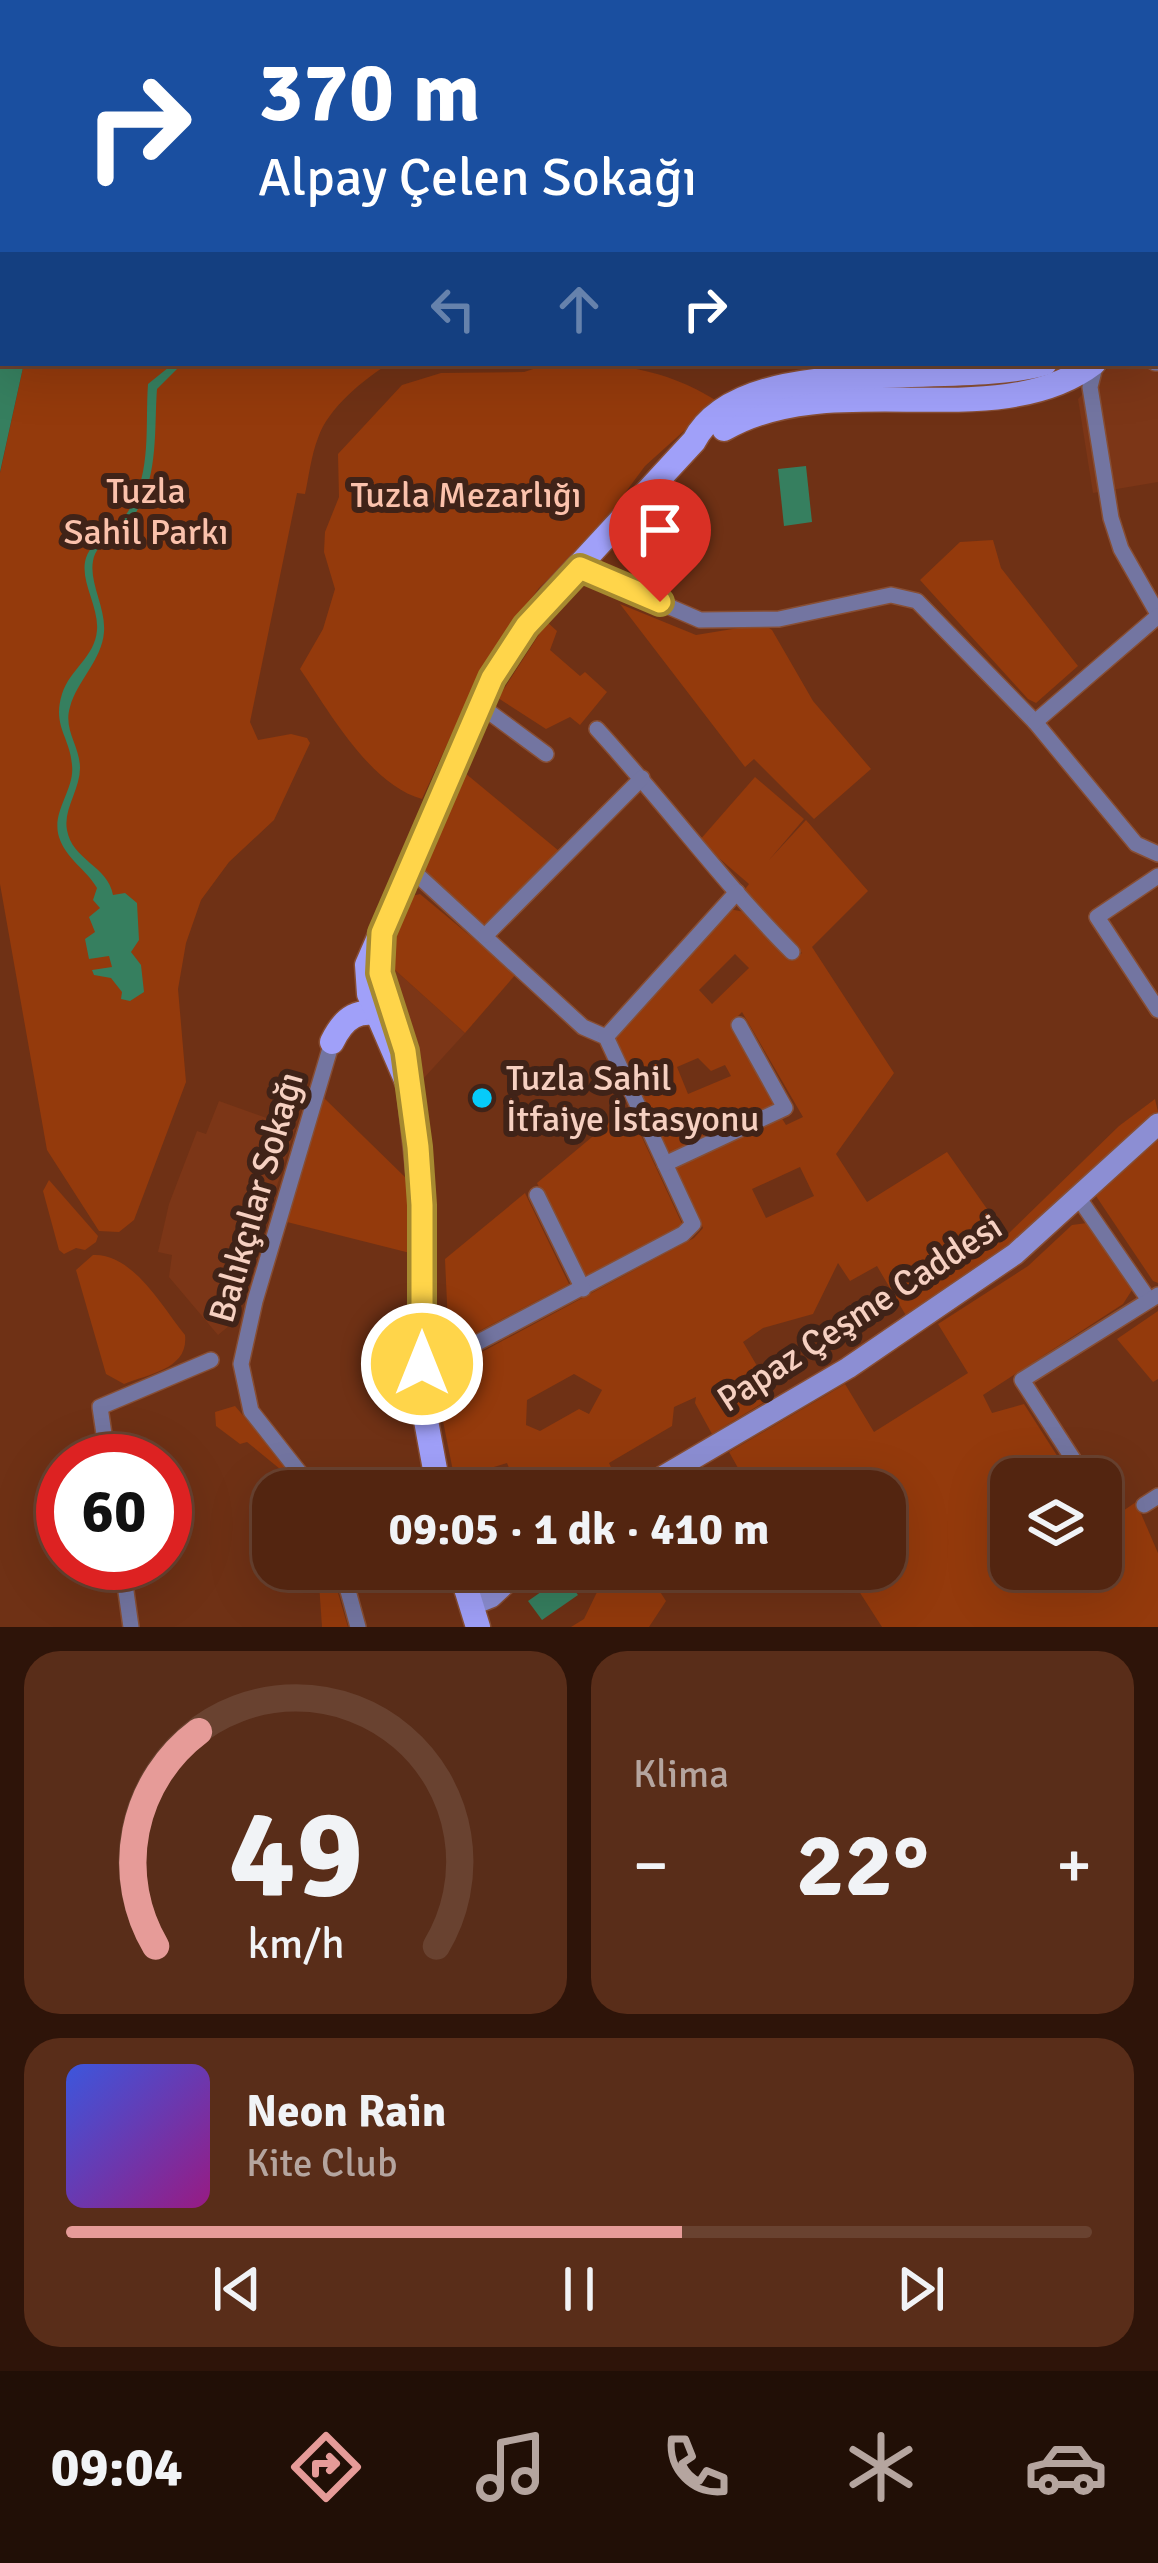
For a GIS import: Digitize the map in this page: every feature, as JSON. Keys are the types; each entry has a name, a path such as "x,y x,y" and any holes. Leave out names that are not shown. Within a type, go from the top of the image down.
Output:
{"main road":[{"path":"336,1034 492,678 526,626 694,441 702,426 748,396 784,384 985,373 1027,366"},
{"path":"694,441 778,406 813,400 1031,392 1074,378 1091,366"},
{"path":"380,1010 382,933"},
{"path":"368,965 367,985 395,1041 407,1082 422,1205 424,1414 435,1470"},
{"path":"336,1034 352,1015 380,1010"},
{"path":"336,1034 374,1034 395,1041"}],"street":[{"path":"1035,722 1158,615 1121,549 1111,518 1090,387 1094,366"},
{"path":"580,568 700,620 779,619 891,595 917,601 1035,722 1136,844 1158,854"},
{"path":"481,706 545,754"},
{"path":"597,729 792,952"},
{"path":"486,935 642,778"},
{"path":"411,869 583,1027 606,1036 693,1224 583,1289 439,1363 422,1364"},
{"path":"1158,876 1097,917 1158,1010"},
{"path":"606,1036 737,892"},
{"path":"665,1164 785,1108 739,1025"},
{"name":"Balıkçılar Sokağı","path":"297,1470 251,1411 241,1364 255,1301 336,1034"},
{"name":"Papaz Çeşme Caddesi","path":"674,1470 848,1368 1015,1254 1158,1124"},
{"path":"537,1195 583,1289"},
{"path":"1072,1458 1022,1380 1154,1298 1078,1197"},
{"path":"104,1434 100,1407 212,1360"},
{"path":"125,1590 130,1627"},
{"path":"348,1590 358,1627"},
{"path":"474,1616 498,1590"}],"shaded area":[{"path":"0,366 23,366 0,472"},
{"path":"170,366 180,366 157,389 154,453 143,500 93,561 104,632 68,715 80,768 67,815 70,840 104,877 113,895 125,893 137,903 139,940 131,952 141,965 144,992 130,1001 121,999 122,992 111,978 94,975 92,970 112,967 109,956 89,959 85,939 95,932 89,917 100,908 93,900 97,888 59,837 58,818 72,774 59,705 66,685 92,648 97,630 86,558 124,517 141,480 148,384"},
{"path":"1110,366 1158,366 1158,482 1093,493 1078,399"},
{"path":"806,466 812,522 784,526 778,469"},
{"path":"384,960 465,1033 423,1079 419,1069"},
{"path":"219,1101 295,1128 235,1321 218,1335 169,1277 172,1255 158,1252 169,1204 197,1131 206,1134"},
{"path":"544,1590 574,1590 578,1595 542,1620 528,1601"}],"green space":[{"name":"Tuzla Sahil Parkı","path":"23,366 386,366 358,386 330,416 316,445 305,494 297,493 250,722 258,740 291,734 310,743 274,820 229,862 201,900 186,943 178,989 186,1082 134,1220 119,1232 99,1231 47,1150 0,884 0,473"},
{"name":"Tuzla Mezarlığı","path":"543,366 638,369 717,401 645,466 590,540 539,588 482,668 422,799 385,779 368,763 300,669 323,629 335,589 324,552 325,532 339,497 338,454 402,385 441,373 524,372"},
{"path":"993,540 1001,568 1078,666 1036,703 920,580 960,542"},
{"path":"620,604 696,635 763,624 772,630 813,701 871,769 814,819 754,759 745,767"},
{"path":"547,622 557,631 550,650 607,692 580,725 570,717 546,729 498,698"},
{"path":"465,773 559,851 483,929 422,874"},
{"path":"755,777 804,819 769,860 806,820 868,891 812,947 894,1073 836,1154 867,1202 947,1152 1006,1236 1119,1126 1155,1099 1158,1112 1013,1246 908,1319 877,1266 850,1281 838,1263 813,1314 763,1328 743,1342 760,1371 750,1378 766,1401 712,1434 696,1397 674,1407 672,1426 609,1463 612,1470 503,1470 509,1468 507,1463 484,1470 453,1470 439,1401 439,1375 694,1238 703,1228 674,1165 781,1117 786,1125 803,1117 742,1012 732,1022 777,1102 667,1155 612,1038 729,909 745,912 791,961 802,953 746,900 743,892 749,884 699,841","holes":["735,954 749,968 712,1004 699,990","698,1058 711,1071 725,1065 731,1076 688,1094 677,1067","800,1167 814,1196 766,1218 752,1189","574,1374 602,1390 589,1414 579,1409 540,1431 526,1425 527,1400"]},
{"path":"420,894 516,974 465,1033 384,960 412,896"},
{"path":"324,1098 407,1179 410,1253 287,1222"},
{"path":"628,1107 683,1226 584,1278 537,1183"},
{"path":"1158,1139 1158,1283 1096,1196"},
{"path":"49,1180 98,1236 85,1250 76,1248 64,1254 59,1250 43,1191"},
{"path":"525,1193 569,1284 449,1347 445,1259"},
{"path":"1087,1223 1132,1290 1123,1304 983,1395 992,1413 1024,1404 1059,1458 990,1458 990,1590 1122,1590 1122,1512 1136,1502 1158,1553 1158,1627 882,1627 858,1590 906,1590 906,1470 739,1470 729,1452 845,1384 874,1432 968,1373 938,1324 1028,1266 1072,1225"},
{"path":"93,1255 134,1272 167,1310 185,1335 185,1346 174,1363 124,1384 106,1374 76,1270"},
{"path":"1158,1311 1158,1379 1153,1382 1117,1339"},
{"path":"235,1406 289,1470 281,1470 247,1442 240,1444 216,1426 215,1412"},
{"path":"319,1590 337,1590 348,1627 322,1627"},
{"path":"659,1590 666,1601 649,1627 571,1627 584,1619 597,1592"}],"place":[{"name":"Tuzla Sahil İtfaiye İstasyonu","path":"482,1098"}],"route":[{"path":"422,1364 418,1147 405,1051 380,973 382,933 492,678 550,597 580,568 660,602"}]}
